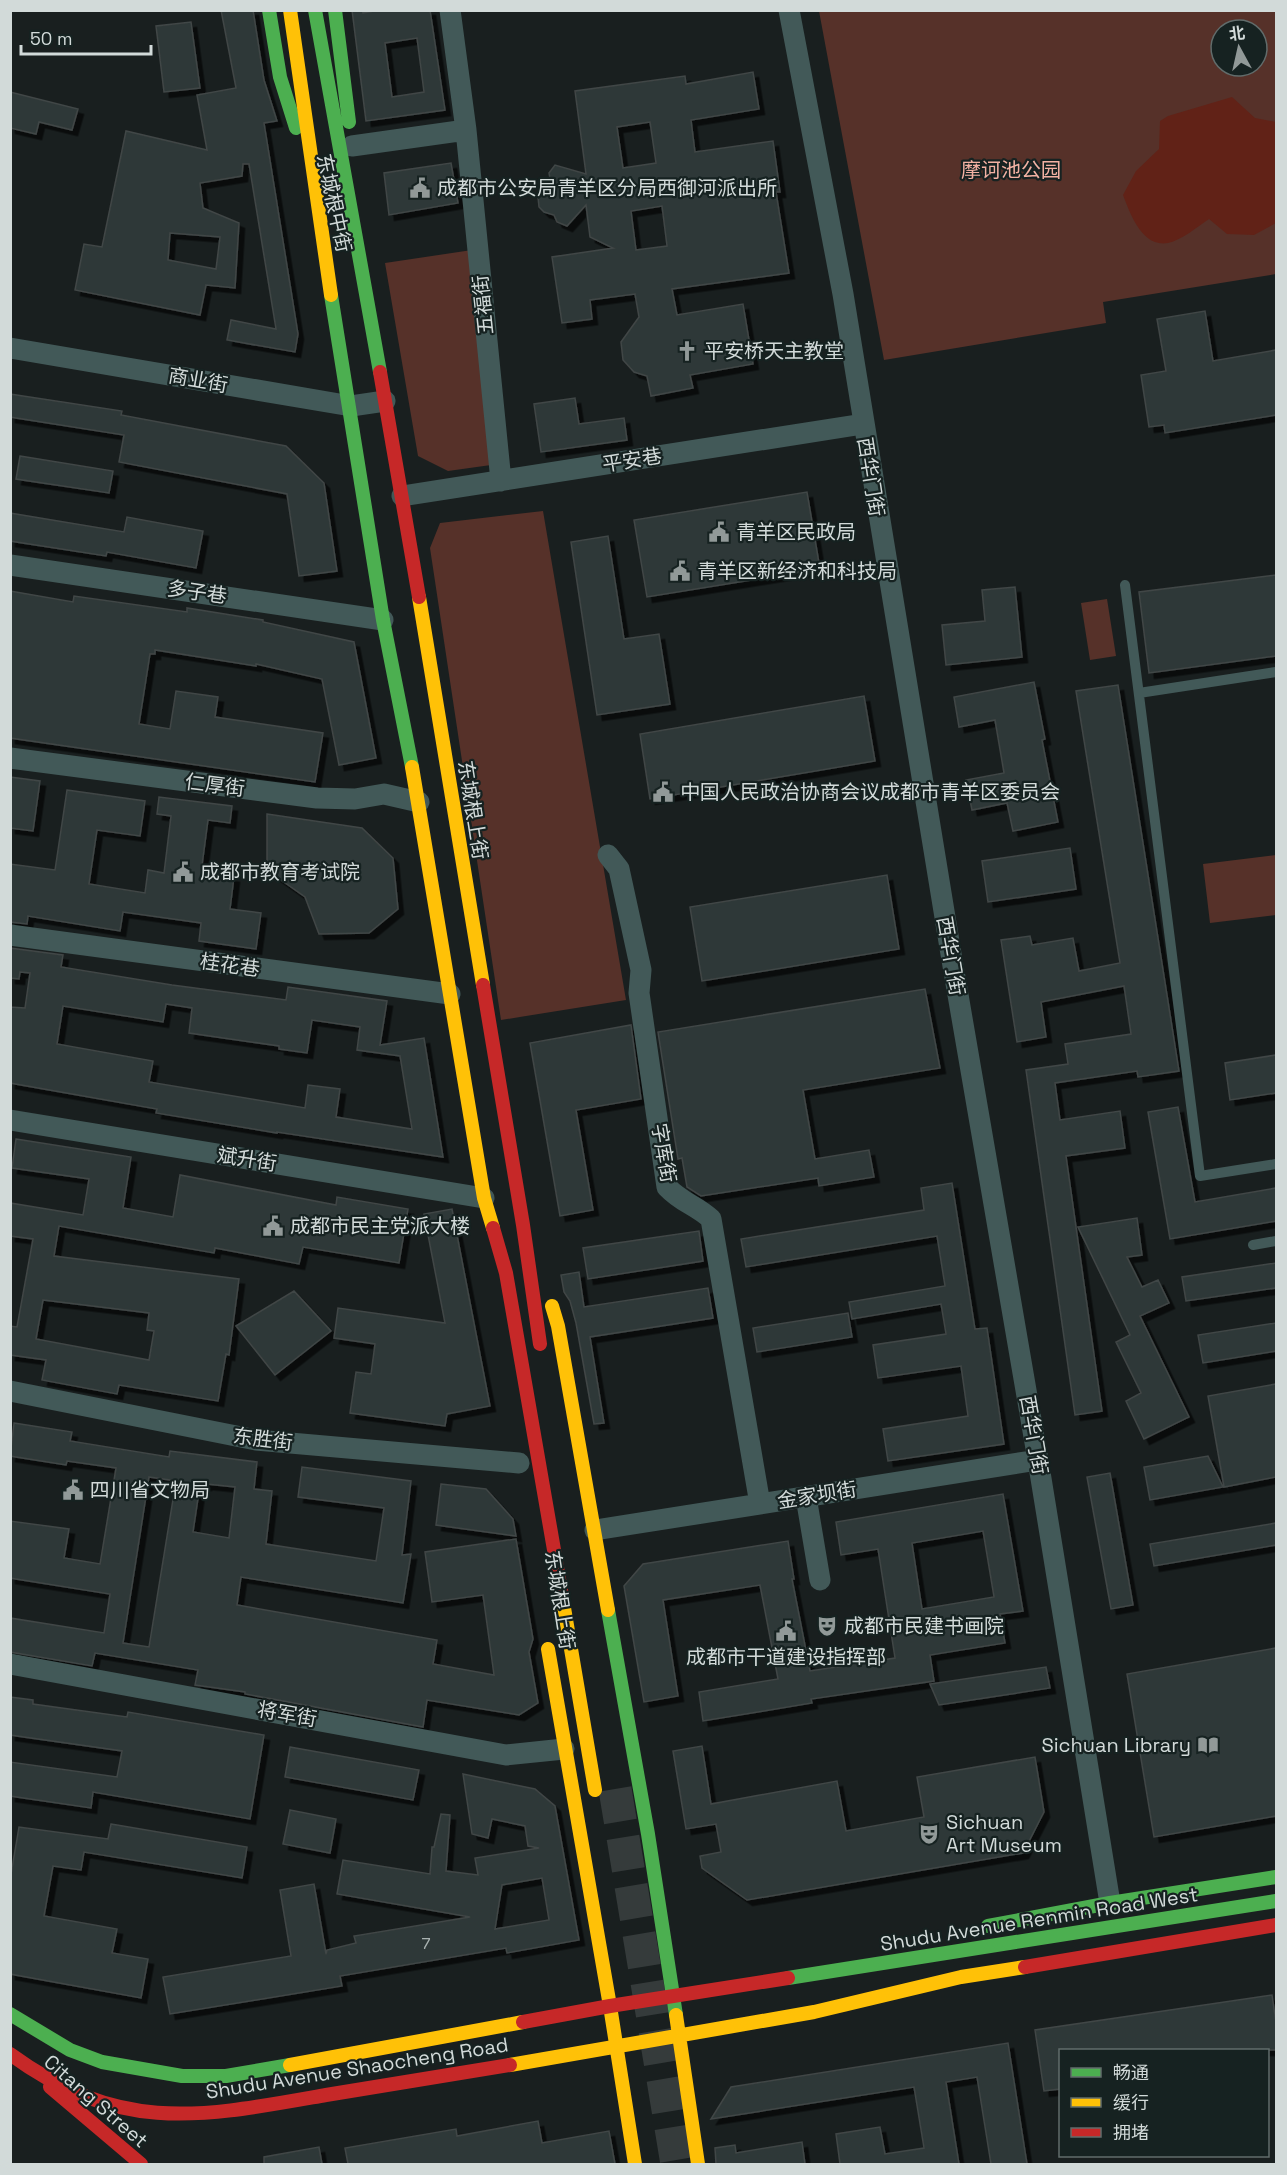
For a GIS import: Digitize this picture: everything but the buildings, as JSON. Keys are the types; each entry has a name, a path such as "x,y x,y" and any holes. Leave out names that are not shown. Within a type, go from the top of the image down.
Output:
{"main road":[{"name":"东城根中街","path":"269,10 280,77 314,185 351,406"},
{"path":"290,10 314,185"},
{"path":"315,10 346,175"},
{"name":"东城根中街","path":"335,10 352,146 346,175 385,401"},
{"name":"东城根上街","path":"385,401 523,1225 542,1354"},
{"name":"东城根上街","path":"351,406 383,620 419,802 484,1198 506,1273 595,1790"},
{"name":"东城根上街","path":"484,1198 486,1252"},
{"name":"东城根上街","path":"523,1225 558,1326 648,1834 698,2164"},
{"name":"东城根上街","path":"546,1635 635,2164"},
{"name":"Shudu Avenue Renmin Road West","path":"976,1928 1110,1903 1276,1877"},
{"name":"Shudu Avenue Renmin Road West","path":"610,2006 1276,1901"},
{"path":"615,2047 814,2012 960,1977 1276,1925"},
{"name":"Shudu Avenue Renmin Road West","path":"808,1974 920,1944"},
{"path":"814,2012 928,1999"},
{"name":"Shudu Avenue Shaocheng Road","path":"10,2014 70,2050 102,2062 182,2076 226,2076 610,2006"},
{"name":"Shudu Avenue Shaocheng Road","path":"10,2054 70,2092 114,2106 165,2114 228,2112 615,2047"},
{"name":"Citang Street","path":"26,2066 141,2164"}],"street":[{"name":"五福街","path":"450,10 466,130 501,481"},
{"name":"西华门街","path":"789,10 843,294 862,424 1038,1460 1110,1903"},
{"path":"352,146 466,130"},
{"name":"商业街","path":"10,348 351,406 385,401"},
{"name":"平安巷","path":"402,496 862,424"},
{"name":"多子巷","path":"10,565 383,620"},
{"name":"仁厚街","path":"10,758 316,798 355,800 384,794 419,802"},
{"name":"字库街","path":"608,855 619,869 641,970 639,993 667,1187 677,1198 698,1208 711,1219 760,1504"},
{"name":"桂花巷","path":"10,935 450,994"},
{"name":"斌升街","path":"10,1120 484,1198"},
{"name":"东胜街","path":"10,1391 256,1440 519,1463"},
{"name":"金家坝街","path":"595,1530 1038,1460"},
{"path":"806,1497 820,1580"},
{"name":"将军街","path":"10,1664 506,1755 564,1749"}],"lane":[{"path":"1125,585 1200,1176 1276,1164"},
{"path":"1139,693 1276,672"},
{"path":"1253,1245 1276,1241"}],"green space":[{"name":"摩诃池公园","path":"819,11 1276,11 1276,274 1103,302 1106,323 884,360"},
{"path":"472,250 491,465 448,471 418,456 385,263"},
{"path":"543,511 626,1000 501,1020 430,548 440,523"},
{"path":"1107,599 1116,656 1090,660 1081,603"},
{"path":"1276,855 1276,915 1210,923 1203,864"}],"shaded area":[{"path":"1232,97 1255,118 1276,122 1276,223 1254,235 1227,234 1209,219 1179,239 1168,243 1151,240 1138,228 1123,195 1136,171 1159,149 1160,121 1168,116"}],"tunnel":[{"path":"615,1789 677,2164"}],"traffic: fast":[{"path":"269,10 280,77 296,128"},
{"path":"315,10 380,372"},
{"path":"335,10 349,122"},
{"path":"331,295 383,620 412,767"},
{"path":"608,1610 648,1834 676,2015"},
{"path":"988,1926 1110,1903 1276,1877"},
{"path":"788,1978 1276,1901"},
{"path":"10,2014 70,2050 102,2062 182,2076 226,2076 290,2065"}],"traffic: slow":[{"path":"290,10 331,295"},
{"path":"419,597 483,985"},
{"path":"412,767 484,1198 493,1228"},
{"path":"552,1306 558,1326 608,1610"},
{"path":"562,1596 595,1790"},
{"path":"548,1649 635,2164"},
{"path":"510,2065 814,2012 961,1977 1025,1967"},
{"path":"676,2015 698,2164"},
{"path":"290,2065 523,2022"}],"traffic: jam":[{"path":"380,372 419,597"},
{"path":"483,985 523,1225 540,1344"},
{"path":"493,1228 506,1273 562,1596"},
{"path":"1025,1967 1276,1925"},
{"path":"523,2022 788,1978"},
{"path":"10,2054 50,2080 89,2098 126,2108 163,2113 200,2113 240,2109 510,2065"},
{"path":"50,2087 141,2164"}],"place":[{"name":"成都市公安局青羊区分局西御河派出所","path":"420,188"},
{"name":"平安桥天主教堂","path":"687,351"},
{"name":"青羊区民政局","path":"719,532"},
{"name":"青羊区新经济和科技局","path":"680,571"},
{"name":"中国人民政治协商会议成都市青羊区委员会","path":"663,792"},
{"name":"成都市教育考试院","path":"183,872"},
{"name":"成都市民主党派大楼","path":"273,1226"},
{"name":"四川省文物局","path":"73,1490"},
{"name":"成都市民建书画院","path":"827,1626"},
{"name":"成都市干道建设指挥部","path":"786,1631"},
{"name":"Sichuan Library","path":"1208,1745"},
{"name":"Sichuan Art Museum","path":"929,1834"}]}
